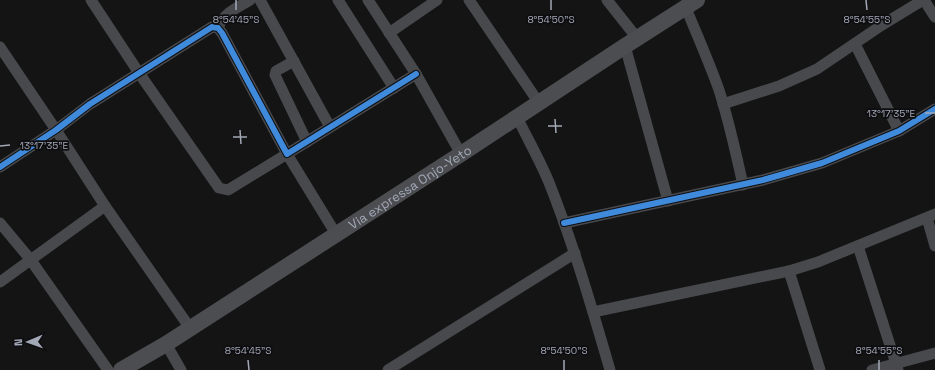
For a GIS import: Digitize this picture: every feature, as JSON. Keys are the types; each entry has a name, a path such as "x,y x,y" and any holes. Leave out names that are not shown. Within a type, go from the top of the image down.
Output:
{"main road":[{"name":"Via expressa Onjo-Yeto","path":"121,370 166,344 691,4"}],"street":[{"path":"91,0 218,188 228,190 416,74"},
{"path":"218,28 221,19 250,0"},
{"path":"260,0 330,127"},
{"path":"338,0 394,88"},
{"path":"368,0 416,74 461,154"},
{"path":"389,33 437,0"},
{"path":"469,0 539,103"},
{"path":"607,0 631,42 668,201"},
{"path":"723,104 779,86 817,69 923,0 935,17"},
{"path":"691,4 723,104 743,185"},
{"path":"0,167 56,130 90,104 212,27 218,28 287,154 336,234"},
{"path":"855,44 899,131"},
{"path":"0,48 56,130 105,206 190,328"},
{"path":"294,61 276,71 276,75 307,142"},
{"path":"564,223 743,185 822,163 899,131 935,109"},
{"path":"517,117 550,184 575,253 610,370"},
{"path":"0,282 105,206"},
{"path":"593,312 789,271 818,262 931,216 935,246"},
{"path":"0,223 30,259 108,370"},
{"path":"858,246 897,367"},
{"path":"388,370 575,253"},
{"path":"789,271 820,370"},
{"path":"166,344 181,370"},
{"path":"872,370 897,367 935,353"}],"cycle path":[{"path":"0,167 56,130 90,104 212,27 218,28 222,33 287,154 416,74"},
{"path":"564,223 763,180 822,163 899,131 935,109"}]}
